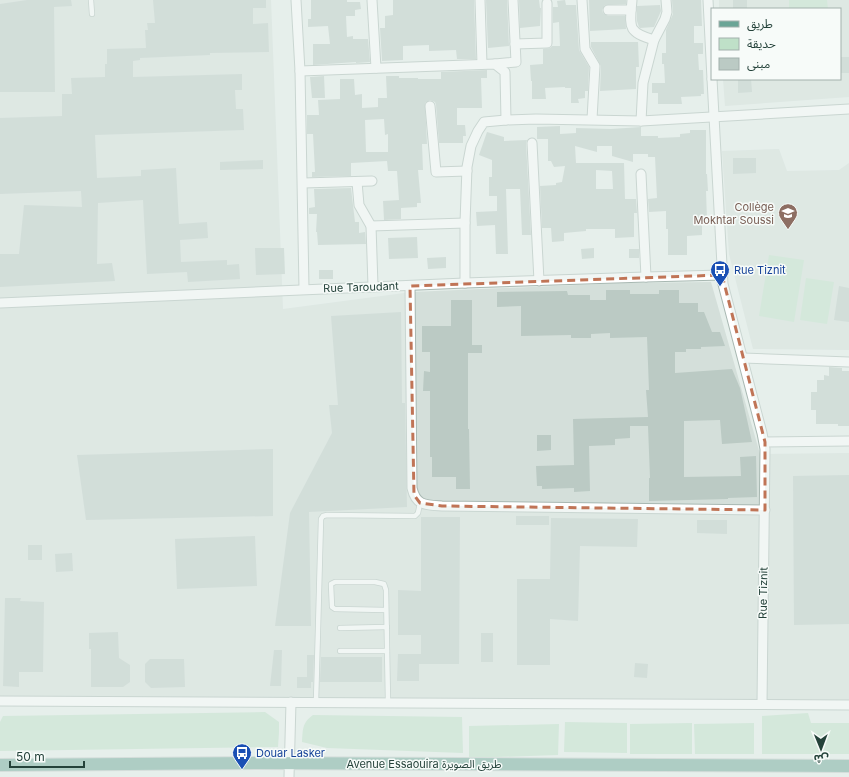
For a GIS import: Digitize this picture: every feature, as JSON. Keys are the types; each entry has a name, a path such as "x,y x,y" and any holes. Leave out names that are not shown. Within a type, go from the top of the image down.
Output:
{"main road":[{"name":"Avenue Essaouira طريق الصويرة","path":"0,765 290,764 849,766"}],"street":[{"path":"296,0 300,71 304,289"},
{"path":"372,0 376,68"},
{"path":"480,0 482,64"},
{"path":"300,71 516,62 513,0"},
{"path":"582,0 585,49 595,66 592,119"},
{"path":"632,0 631,24 635,33 654,40"},
{"path":"641,121 644,83 654,40 667,12 666,0"},
{"name":"Rue Tiznit","path":"708,0 711,59"},
{"path":"515,44 547,43 547,3"},
{"path":"608,10 631,10"},
{"path":"495,64 505,72 506,120"},
{"name":"Rue Tiznit","path":"712,80 723,284 764,442 765,510 762,704"},
{"path":"430,106 436,172 467,171"},
{"path":"465,283 467,171 471,146 484,122 506,120 592,119 641,121 849,109"},
{"path":"532,143 539,281"},
{"path":"641,174 646,277"},
{"path":"303,183 372,181"},
{"path":"357,182 359,204 371,226 373,286"},
{"path":"371,226 465,223"},
{"name":"Rue Taroudant","path":"0,303 373,286 722,275"},
{"path":"410,286 412,488 416,499 420,503 442,506 765,510"},
{"path":"743,358 849,362"},
{"path":"764,442 849,441"},
{"path":"0,701 849,705"},
{"path":"289,777 291,702"}],"lane":[{"path":"91,0 92,14"},
{"path":"316,702 321,519 323,516 327,515 415,516 418,513 420,503"},
{"path":"386,610 335,609 332,607 331,584 335,582 375,582 384,584 386,590 388,702"},
{"path":"340,628 387,627"},
{"path":"340,651 387,651"}],"highlighted area":[{"path":"722,275 765,442 765,510 442,506 420,503 414,495 410,286"}],"shaded area":[{"path":"0,0 271,0 283,309 412,292 624,283 711,282 760,454 849,453 849,702 0,696"},
{"path":"719,0 849,0 849,97 725,106 723,80 841,80 841,8 719,8"},
{"name":"Collège Mokhtar Soussi","path":"779,149 787,171 839,170 849,163 849,350 753,349 729,254 722,151"}],"green space":[{"path":"789,0 827,0 828,8 789,8"},
{"path":"769,255 804,260 794,322 759,316"},
{"path":"806,278 834,282 827,324 800,320"},
{"path":"265,712 279,722 278,747 0,751 0,722 3,716"},
{"path":"808,713 811,723 849,723 849,754 762,754 762,716"},
{"path":"313,715 462,717 463,753 327,748 302,742 305,724"},
{"path":"565,722 627,723 627,753 564,752"},
{"path":"692,723 692,754 630,754 630,724"},
{"path":"754,723 754,754 695,754 694,724"},
{"path":"559,724 558,755 469,758 469,726"}],"building":[{"path":"27,0 71,0 72,6 54,7 55,92 0,92 0,4"},
{"path":"153,0 266,0 266,8 253,8 253,24 268,23 269,52 210,53 210,55 140,58 140,60 133,61 133,77 242,74 242,90 235,90 236,109 243,109 244,130 95,135 97,178 141,176 141,170 176,168 179,224 207,222 208,238 180,240 181,262 227,260 227,265 239,264 240,279 188,282 187,272 147,274 143,200 98,203 97,264 112,263 115,281 0,287 0,254 19,254 24,205 82,207 81,191 0,194 0,118 62,116 62,94 72,94 71,78 105,77 107,49 146,48 145,30 148,30 147,23 155,23"},
{"path":"311,0 347,0 347,2 360,2 361,9 355,10 355,16 346,16 347,37 353,36 353,39 368,39 370,62 313,65 313,44 330,44 328,26 308,27 308,19 311,19"},
{"path":"393,0 474,0 476,59 457,59 456,50 429,51 429,45 403,46 403,60 382,61 380,28 385,28 385,16 393,15"},
{"path":"486,0 507,0 509,46 488,48"},
{"path":"519,0 539,0 541,8 540,26 520,28"},
{"path":"565,0 566,5 576,5 579,50 589,67 588,91 585,91 585,98 578,99 579,103 571,103 571,88 565,87 545,88 546,99 532,99 530,65 543,64 543,49 550,48 552,46 560,46 559,22 553,23 553,7 558,7 557,1"},
{"path":"589,0 626,0 626,4 605,5 602,10 603,13 608,16 625,16 626,29 590,31"},
{"path":"672,0 701,0 702,26 694,26 694,43 703,43 703,54 698,54 699,70 703,70 704,94 701,94 701,96 681,97 682,104 658,104 658,93 652,93 652,83 665,83 662,53 666,53 666,30 673,14"},
{"path":"733,0 747,0 747,8 733,8"},
{"path":"660,5 661,11 654,27 640,28 637,21 637,6"},
{"path":"591,42 638,42 639,67 636,67 636,89 600,91 601,66 591,47"},
{"path":"841,57 849,57 849,73 841,73"},
{"path":"487,70 487,78 481,78 482,108 457,108 457,125 465,125 466,136 463,136 463,143 439,143 435,102 430,100 425,103 427,144 422,144 423,170 418,170 421,203 417,203 417,207 401,208 401,219 384,220 383,201 399,200 397,171 388,171 387,161 351,163 351,176 312,177 312,172 315,172 313,134 307,134 307,115 319,115 318,100 340,99 340,79 354,79 355,95 362,94 362,108 378,107 378,98 387,98 386,76 399,76 399,78 441,79 441,72","holes":["384,119 385,135 388,134 388,152 366,152 365,120"]},
{"path":"324,76 325,98 312,98 310,77"},
{"path":"738,80 751,80 752,92 738,93"},
{"path":"560,126 560,134 576,133 576,128 611,129 641,127 641,136 658,136 658,138 680,137 680,134 690,133 690,130 706,130 706,174 708,191 706,191 707,220 702,220 702,235 687,236 687,255 668,255 666,211 649,212 648,199 657,198 655,157 648,157 648,154 633,154 633,162 612,156 612,146 597,146 597,152 575,146 576,163 624,163 625,199 636,199 637,213 634,213 634,237 615,238 615,229 586,229 586,231 564,233 564,241 552,242 551,228 542,228 540,186 556,185 556,183 562,182 565,166 554,167 551,161 548,161 548,139 537,139 537,127","holes":["596,170 612,171 613,189 596,189"]},
{"path":"487,132 504,137 504,141 527,140 531,235 522,235 520,189 506,189 508,254 496,254 495,225 477,226 476,212 497,211 497,196 489,196 489,177 492,177 492,160 479,155"},
{"path":"733,158 756,158 756,173 733,174"},
{"path":"263,160 263,169 220,170 220,162"},
{"path":"351,188 355,222 359,222 359,233 365,232 366,244 318,245 316,232 317,214 309,214 309,208 315,207 314,189"},
{"path":"417,237 418,258 389,259 388,238"},
{"path":"255,248 284,248 285,274 256,275"},
{"path":"594,248 594,258 582,259 581,249"},
{"path":"629,249 639,249 639,258 629,258"},
{"path":"446,257 446,268 428,269 427,258"},
{"path":"319,270 333,270 333,279 319,279"},
{"path":"839,286 849,288 849,322 834,320"},
{"path":"606,290 630,290 630,294 659,294 659,290 679,290 679,303 698,303 698,312 704,312 712,332 720,332 725,346 701,347 701,349 686,349 686,352 675,352 675,373 732,369 740,388 752,442 722,444 720,420 684,421 684,477 741,476 740,457 756,456 757,497 649,501 650,478 648,426 630,426 630,438 615,439 615,445 589,446 590,491 574,492 574,488 542,489 542,486 537,486 536,466 574,465 573,419 648,417 646,390 649,390 647,337 610,338 610,333 591,334 591,338 571,338 571,335 521,336 521,306 497,307 497,292 567,291 568,295 590,295 590,300 606,300"},
{"path":"451,300 472,300 472,345 482,345 482,353 468,353 470,489 456,489 456,477 432,477 432,457 430,457 430,391 423,391 424,371 430,372 430,352 422,352 422,326 451,326"},
{"path":"401,312 402,403 405,403 407,507 309,512 311,626 275,626 290,513 332,433 329,405 338,405 331,316"},
{"path":"829,367 842,368 842,371 849,371 849,426 838,426 838,424 816,424 816,410 811,410 811,392 817,392 817,380 824,380 824,375 829,376"},
{"path":"537,435 551,435 551,450 537,451"},
{"path":"273,449 273,516 86,520 77,455"},
{"path":"849,475 849,624 794,625 793,476"},
{"path":"516,516 549,516 549,525 516,525"},
{"path":"421,517 460,517 459,664 419,664 419,681 397,681 398,654 421,654 421,635 398,635 398,590 421,591"},
{"path":"551,518 638,519 637,547 580,546 578,621 550,619 550,665 517,665 517,579 550,579"},
{"path":"697,520 727,520 727,534 697,533"},
{"path":"255,536 257,586 177,589 175,539"},
{"path":"28,545 42,545 42,560 28,560"},
{"path":"72,553 73,571 56,572 55,554"},
{"path":"5,598 21,598 20,601 44,602 43,672 19,672 19,687 3,686"},
{"path":"118,632 119,658 130,665 130,682 123,687 91,687 91,649 89,649 89,633"},
{"path":"481,633 493,633 493,662 481,662"},
{"path":"274,650 282,650 281,686 270,686"},
{"path":"307,655 314,655 313,682 311,682 311,688 297,688 297,677 307,677"},
{"path":"321,657 382,657 382,682 320,682"},
{"path":"150,659 184,659 185,687 151,688 145,682 145,664"},
{"path":"635,663 648,664 647,678 634,677"}],"place":[{"name":"Collège Mokhtar Soussi","path":"788,230"},
{"name":"Rue Tiznit","path":"720,287"},
{"name":"Douar Lasker","path":"242,770"}]}
